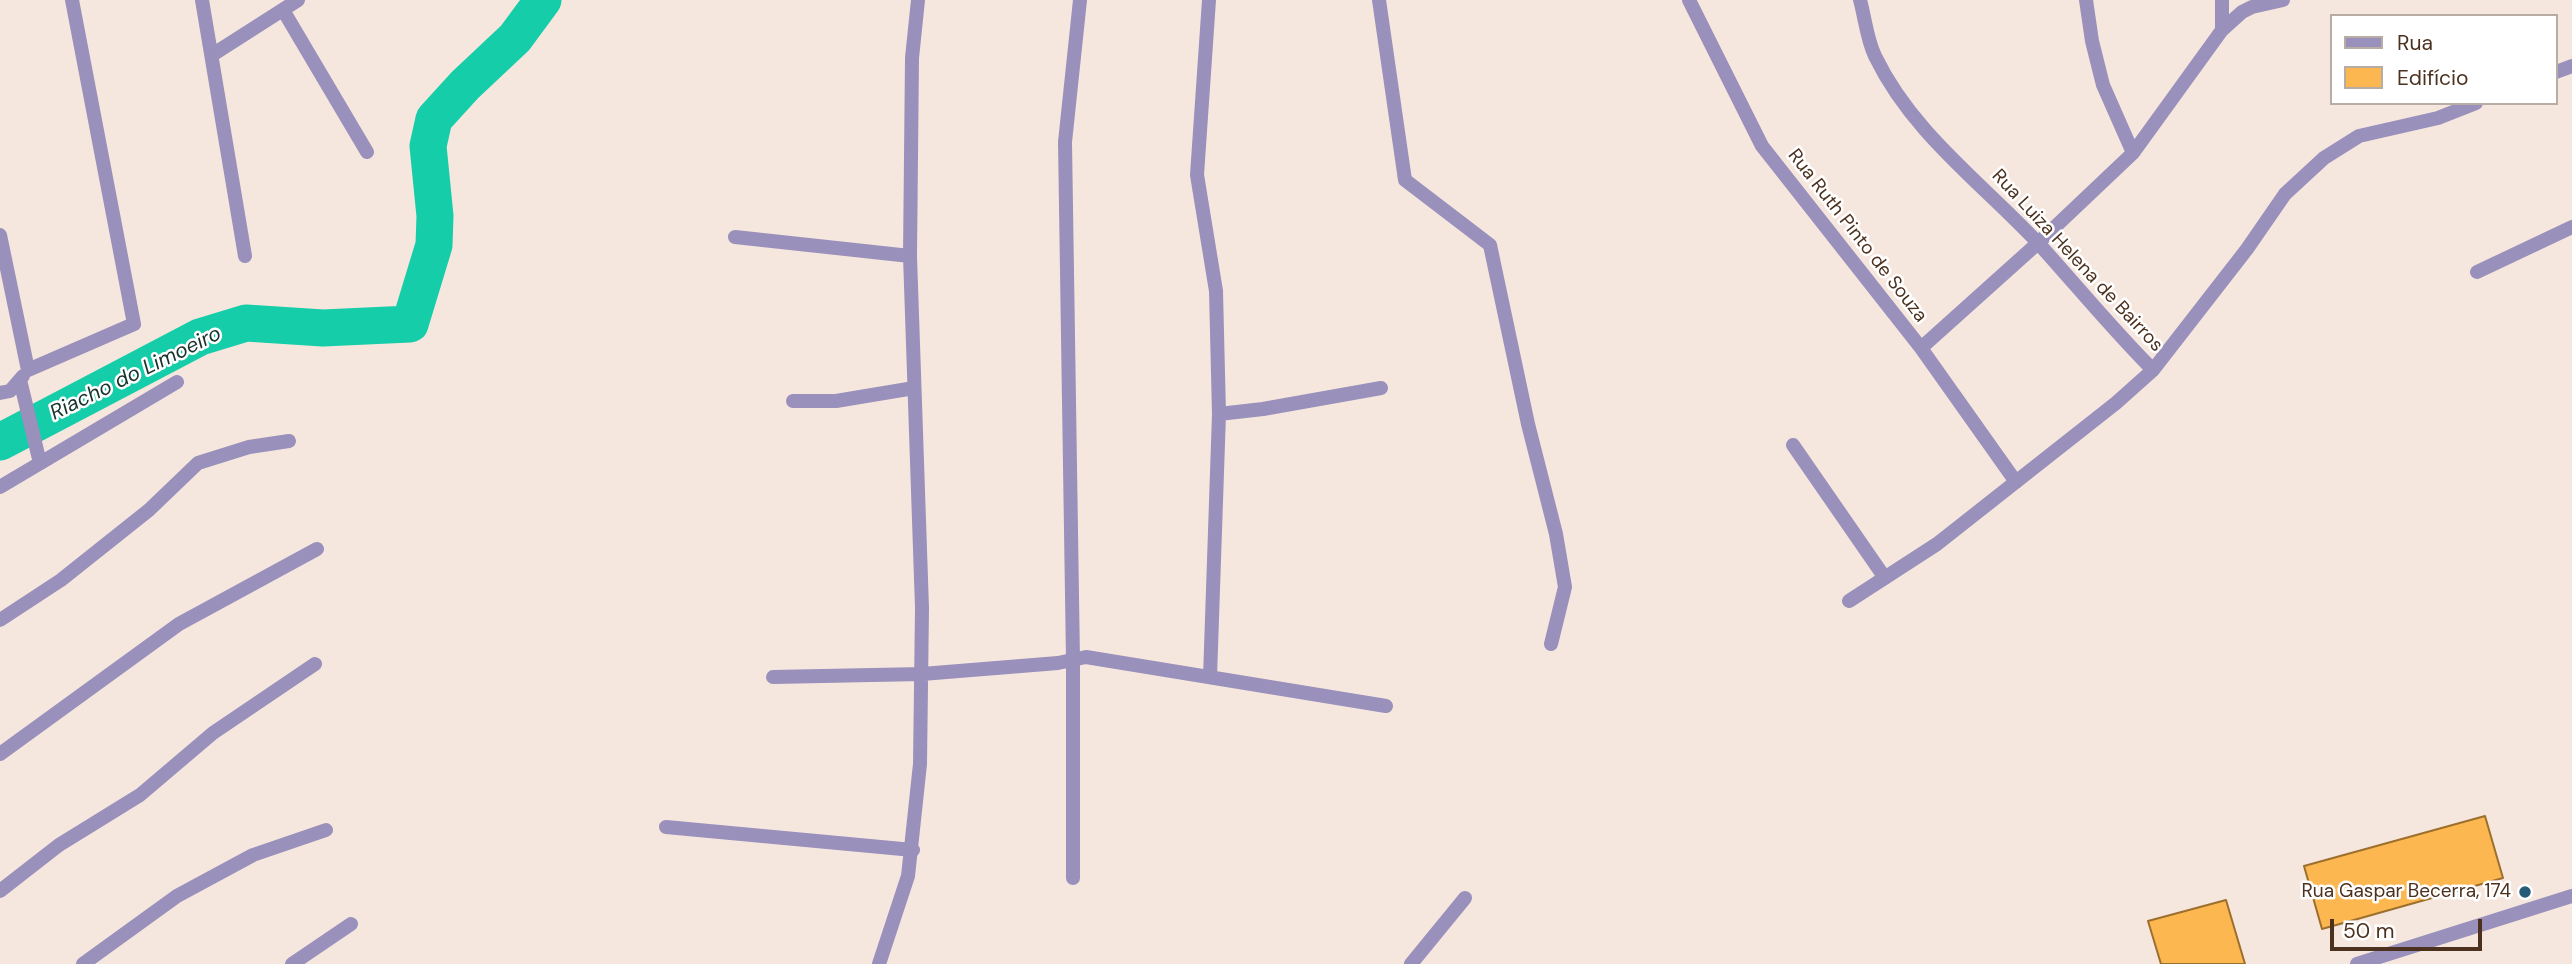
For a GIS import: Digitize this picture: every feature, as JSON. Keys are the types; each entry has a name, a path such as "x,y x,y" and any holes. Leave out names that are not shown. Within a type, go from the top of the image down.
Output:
{"street":[{"path":"0,393 10,391 24,375 134,324 72,0"},
{"path":"202,0 245,256"},
{"path":"212,55 298,0"},
{"path":"879,964 897,915 913,850 920,764 922,608 910,257 912,58 918,0"},
{"path":"1073,878 1073,660 1065,142 1080,0"},
{"path":"1209,0 1197,174 1216,292 1219,414 1210,677"},
{"path":"1379,0 1405,180 1490,245 1528,424 1556,534 1565,587 1551,644"},
{"name":"Rua Ruth Pinto de Souza","path":"1689,0 1762,146 1920,348 2016,482"},
{"name":"Rua Luiza Helena de Bairros","path":"1849,601 1937,544 2116,403 2153,370 2038,243 1925,131 1900,99 1874,54 1860,0"},
{"path":"2086,0 2092,41 2103,85 2133,153"},
{"path":"2222,0 2222,30"},
{"path":"1920,348 2038,243 2133,153 2222,30 2242,12 2252,7 2283,0"},
{"path":"283,10 367,152"},
{"path":"2153,370 2247,249 2285,194 2324,158 2359,136 2438,118 2471,105"},
{"path":"2477,272 2572,227"},
{"path":"0,235 24,375 25,404 40,463"},
{"path":"735,237 910,257"},
{"path":"0,487 177,383"},
{"path":"793,401 836,401 914,388"},
{"path":"1219,414 1263,410 1381,388"},
{"path":"0,620 71,572 149,510 198,463 249,447 289,441"},
{"path":"1793,445 1885,578"},
{"path":"0,754 179,624 317,550"},
{"path":"773,677 922,674 1058,663 1086,657 1386,706"},
{"path":"0,891 59,845 140,795 214,733 315,664"},
{"path":"666,827 913,850"},
{"path":"83,964 177,896 253,855 326,830"},
{"path":"2357,964 2572,897"},
{"path":"1411,964 1465,898"},
{"path":"292,964 351,924"}],"building":[{"path":"2485,816 2503,878 2322,929 2304,866"},
{"path":"2226,900 2245,964 2161,964 2148,921"}],"waterway":[{"name":"Riacho do Limoeiro","path":"0,442 200,337 246,323 323,328 410,324 434,245 435,216 428,146 434,119 465,85 515,38 543,0"}],"place":[{"name":"Rua Gaspar Becerra, 174","path":"2525,892"}]}
